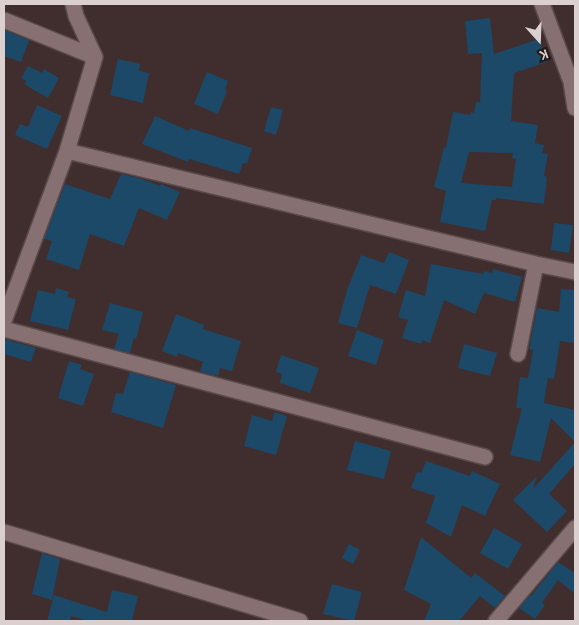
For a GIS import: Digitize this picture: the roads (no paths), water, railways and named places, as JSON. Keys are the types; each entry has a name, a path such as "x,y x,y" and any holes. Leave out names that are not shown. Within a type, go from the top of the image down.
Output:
{"street":[{"path":"4,321 67,151 95,57 76,16 73,4"},
{"path":"542,4 571,82 575,108"},
{"path":"4,20 95,57"},
{"path":"67,151 575,272"},
{"path":"518,354 536,264"},
{"path":"4,329 485,458"},
{"path":"496,621 575,528"},
{"path":"4,532 300,621"}]}
